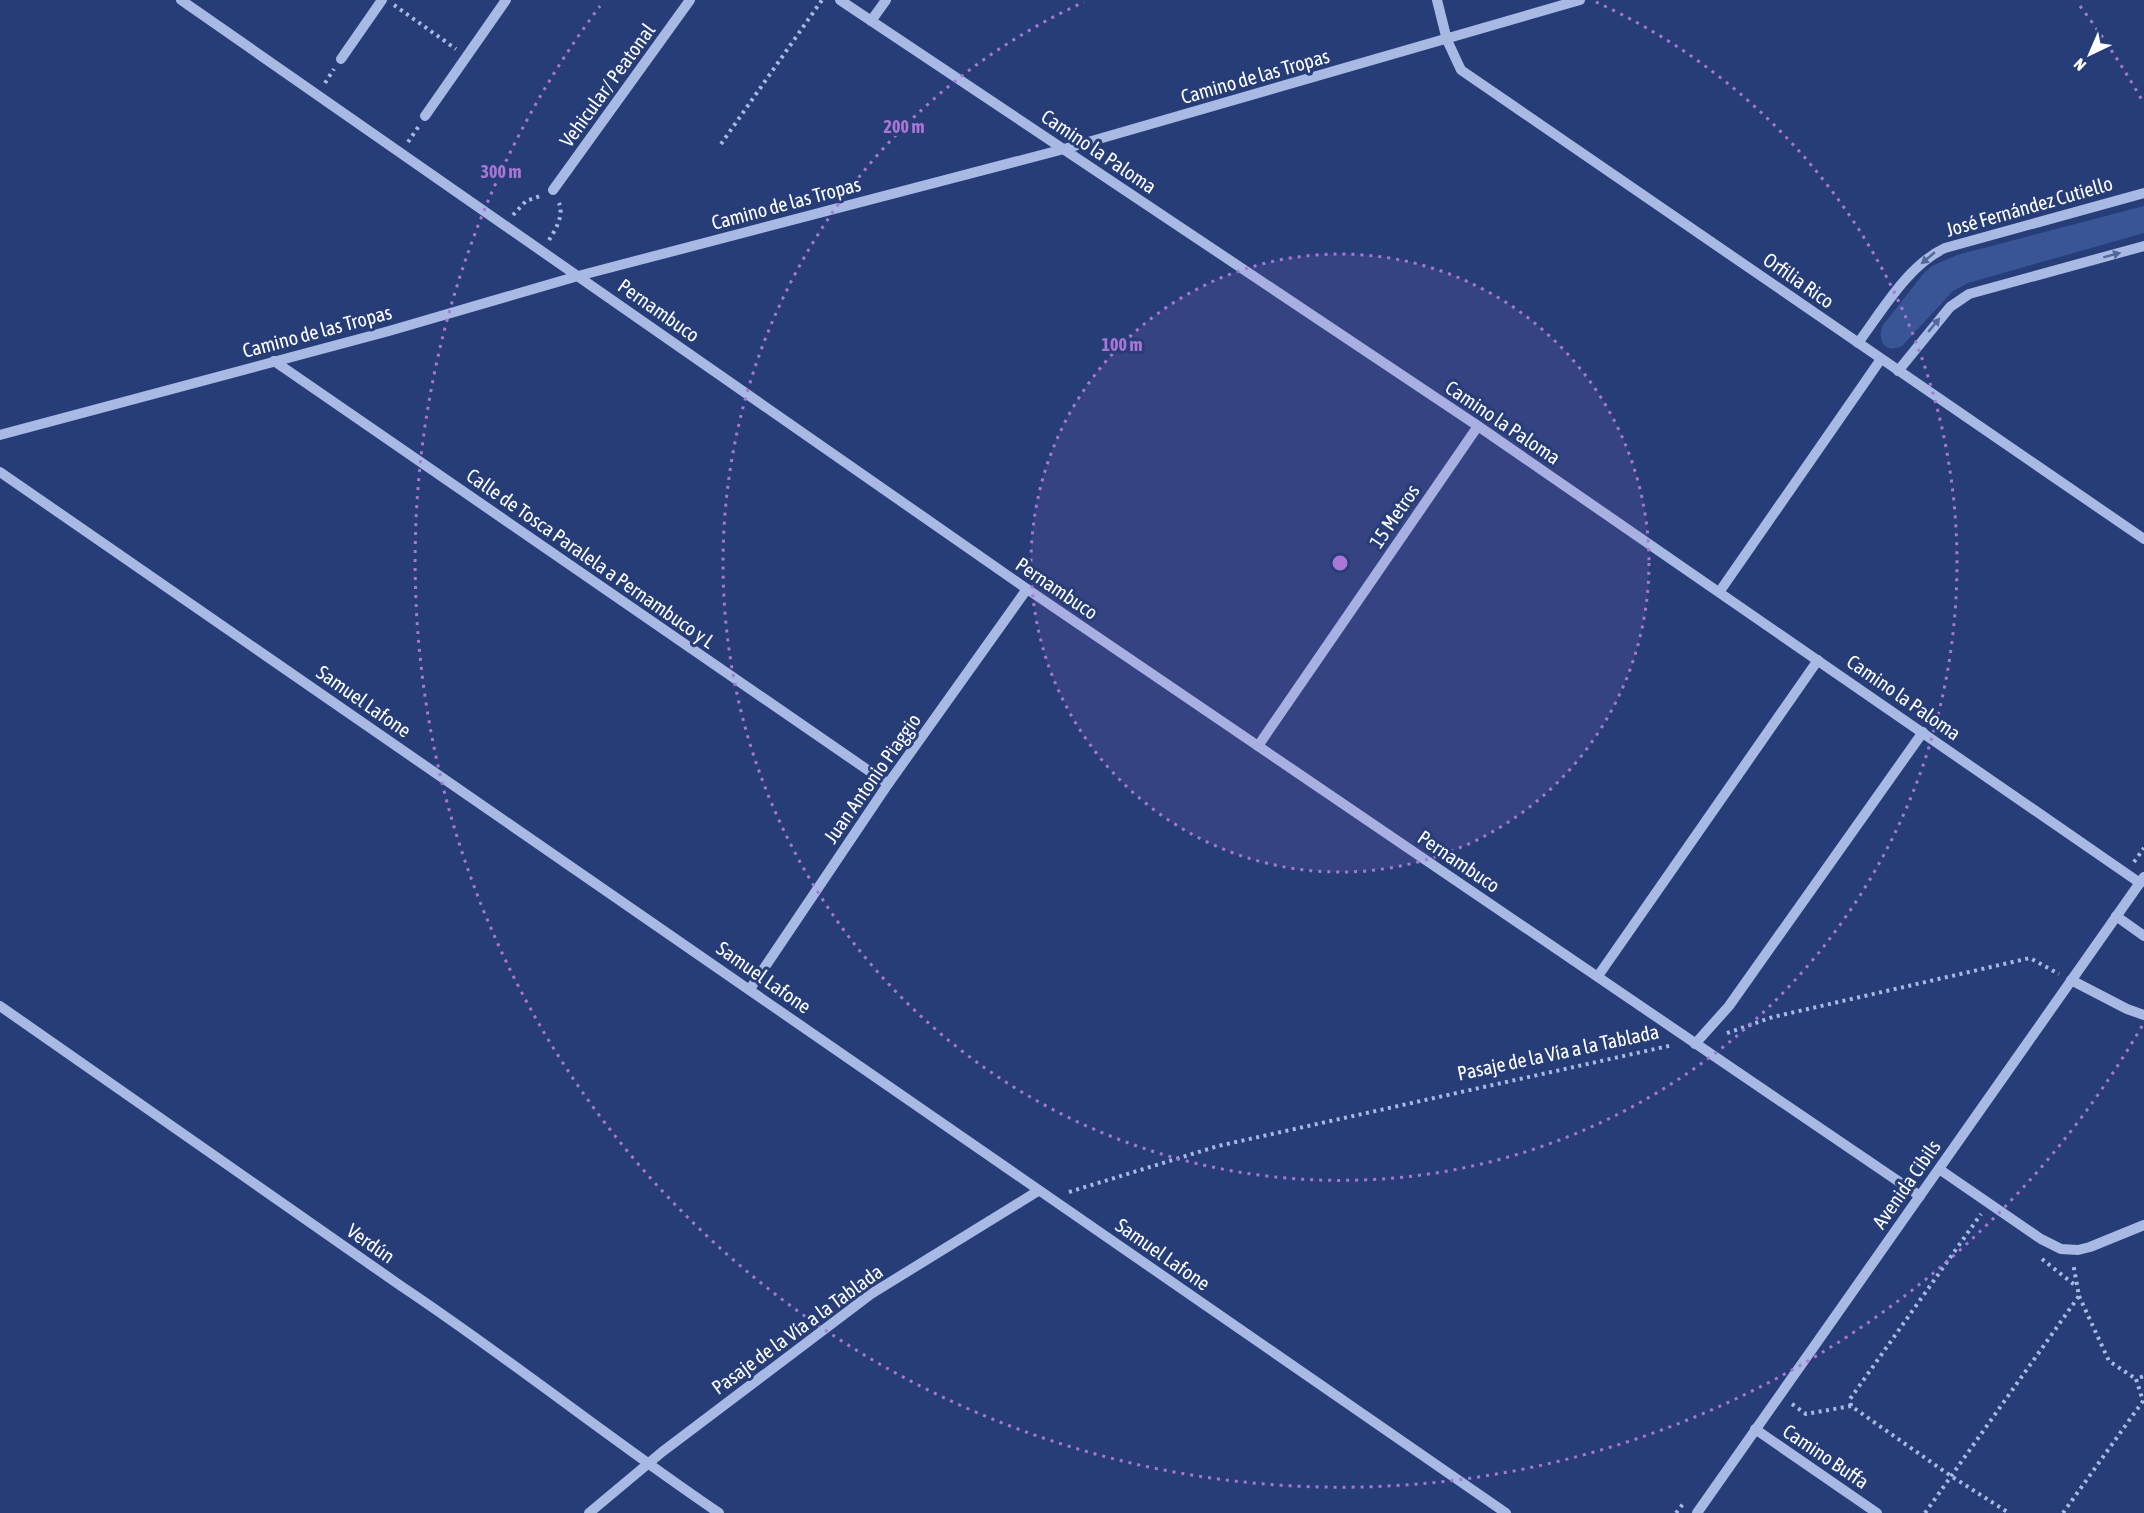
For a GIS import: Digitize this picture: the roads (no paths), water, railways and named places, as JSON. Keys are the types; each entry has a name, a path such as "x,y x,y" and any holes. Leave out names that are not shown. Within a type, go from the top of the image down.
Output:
{"street":[{"name":"Pernambuco","path":"181,0 1027,589 1920,1196"},
{"path":"341,59 384,0"},
{"path":"426,116 506,0"},
{"name":"Vehicular/ Peatonal","path":"553,190 690,0"},
{"name":"Camino la Paloma","path":"840,0 1478,426 2142,880"},
{"path":"871,21 886,0"},
{"name":"Orfilia Rico","path":"1437,0 1447,40 1461,70 2144,539"},
{"name":"Camino de las Tropas","path":"0,435 389,331 578,276 1064,149 1580,0"},
{"name":"José Fernández Cutiello","path":"1858,343 1909,275 1936,252 2144,193"},
{"path":"1898,371 1950,307 1969,294 2144,246"},
{"path":"1720,591 1881,359"},
{"name":"Calle de Tosca Paralela a Pernambuco y L","path":"274,362 888,784"},
{"name":"15 Metros","path":"1258,746 1478,426"},
{"name":"Samuel Lafone","path":"0,472 1506,1513"},
{"name":"Juan Antonio Piaggio","path":"750,989 888,784 1027,589"},
{"path":"1598,976 1818,660"},
{"path":"1695,1044 1729,1006 1923,732"},
{"name":"Avenida Cibils","path":"1697,1513 2142,880"},
{"path":"2116,916 2144,936"},
{"path":"2071,980 2127,1009 2144,1015"},
{"name":"Verdún","path":"0,1006 466,1329 647,1464 719,1513"},
{"path":"1939,1169 2041,1239 2061,1249 2078,1250 2144,1225"},
{"name":"Pasaje de la Vía a la Tablada","path":"589,1513 647,1464 871,1294 1038,1191"},
{"name":"Camino Buffa","path":"1755,1429 1877,1513"}]}
